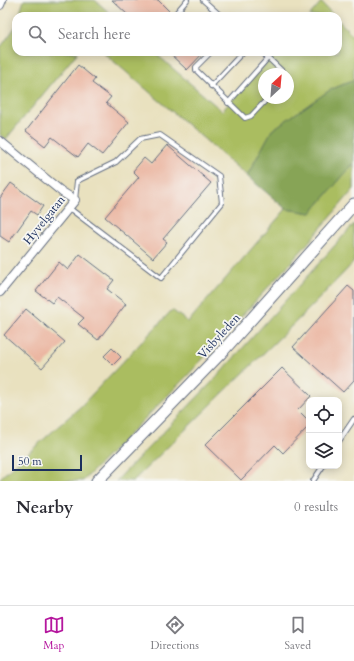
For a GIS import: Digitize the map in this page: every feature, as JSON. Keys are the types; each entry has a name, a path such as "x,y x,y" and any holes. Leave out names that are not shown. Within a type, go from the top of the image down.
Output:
{"main road":[{"name":"Visbyleden","path":"97,481 221,353 354,204"}],"street":[{"path":"0,5 2,0"},
{"name":"Hyvelgatan","path":"0,141 62,192 76,200 0,292"}],"lane":[{"path":"177,12 187,0"},
{"path":"203,0 217,12"},
{"path":"207,56 196,67 196,70 245,118 248,118 262,104"},
{"path":"211,86 239,56"},
{"path":"228,103 268,58 279,68"},
{"path":"69,208 161,278 222,203 219,176 160,135 140,139 116,162 77,180 76,200"},
{"path":"342,437 354,419"},
{"path":"313,481 321,469"}],"green space":[{"path":"24,0 95,0 108,12 20,12"},
{"path":"321,2 330,12 312,12"},
{"path":"342,24 354,36 354,80 330,90 272,130 247,176 108,56 159,56 222,111 258,72 258,104 294,104 294,68 261,68 272,56 342,56"},
{"path":"12,32 12,56 75,56 6,139 0,135 0,48"},
{"path":"354,80 354,163 311,213 286,209 247,176 272,130 330,90"},
{"path":"354,163 354,189 303,249 188,375 83,481 0,481 0,478 80,407 172,310 188,322 286,209 311,213"},
{"path":"354,224 354,262 313,305 133,481 116,481 215,379"}],"building":[{"path":"112,0 158,0 170,12 125,12"},
{"path":"172,56 200,56 187,70"},
{"path":"78,65 95,79 92,83 111,97 106,103 129,122 102,155 88,144 78,157 52,137 45,146 26,131"},
{"path":"167,145 211,183 163,239 167,242 153,258 105,217 139,177 133,171 144,158 151,164"},
{"path":"11,183 43,206 37,215 31,211 9,242 0,236 0,198"},
{"path":"80,254 114,280 107,289 126,304 98,340 78,324 84,318 57,297 52,303 36,291 59,262 68,270"},
{"path":"348,286 354,291 354,380 343,392 293,347"},
{"path":"26,309 65,342 42,368 4,335"},
{"path":"112,348 121,357 113,365 104,356"},
{"path":"282,368 311,396 306,397 306,401 298,410 306,418 306,429 283,453 275,445 241,480 205,445"}]}
